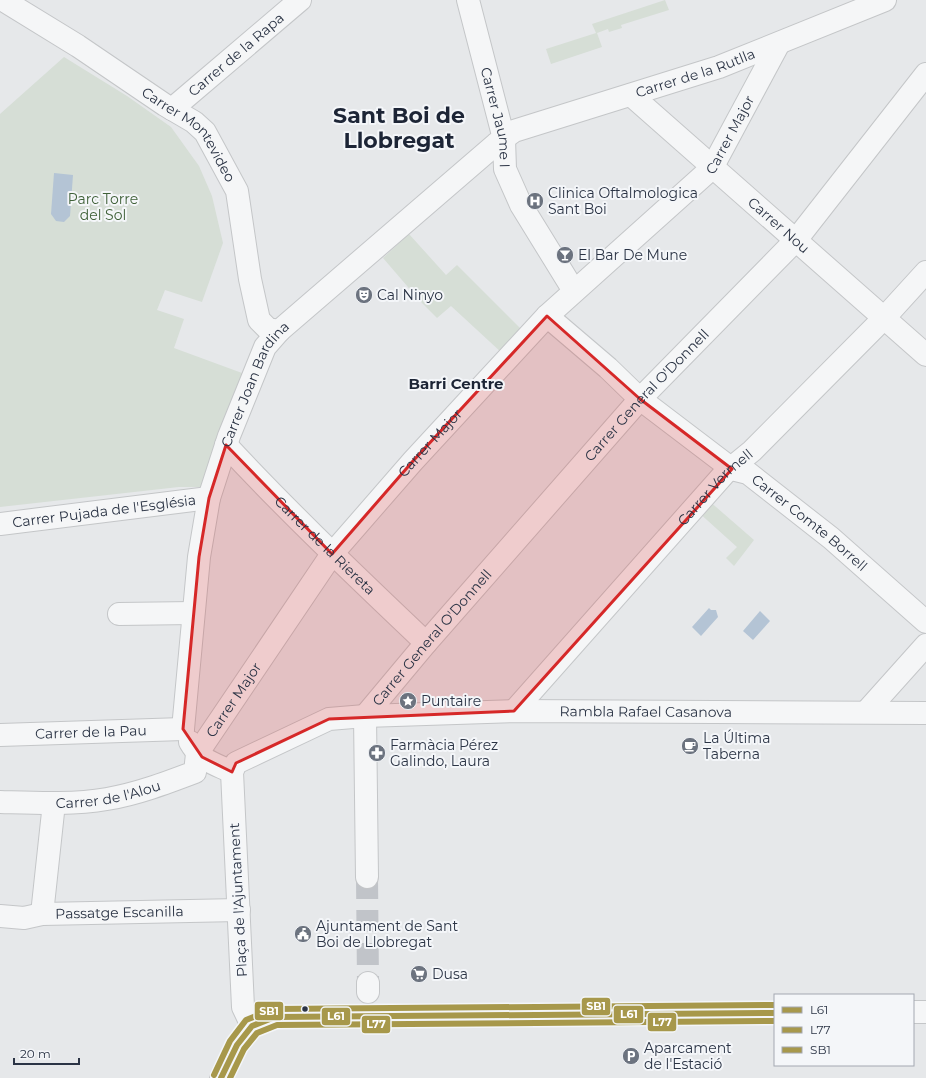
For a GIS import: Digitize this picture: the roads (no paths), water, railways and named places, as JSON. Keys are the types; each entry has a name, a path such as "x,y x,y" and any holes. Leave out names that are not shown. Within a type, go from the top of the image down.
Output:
{"street":[{"name":"Carrer Montevideo","path":"3,0 78,46 194,122 205,132 237,191 250,279 259,320 268,329 279,331"},
{"name":"Carrer de la Rapa","path":"172,109 300,0"},
{"name":"Carrer Jaume I","path":"468,0 504,138 505,169 521,205 574,291"},
{"name":"Carrer de la Rutlla","path":"504,138 514,131 631,96 719,67 778,45 877,2"},
{"name":"Carrer Major","path":"197,754 332,554 413,461 547,316 712,168 778,45"},
{"name":"Carrer General O'Donnell","path":"365,716 426,643 640,399 796,240 926,74"},
{"name":"Carrer Nou","path":"631,96 885,317 926,355"},
{"name":"Carrer Joan Bardina","path":"183,729 199,557 209,498 226,445 265,347 279,331 504,138"},
{"name":"Carrer Vermell","path":"514,711 606,605 725,473 732,469 752,451 885,317 926,272"},
{"name":"Carrer Comte Borrell","path":"547,316 595,357 640,399 732,469 748,473 831,538 926,622"},
{"name":"Carrer de la Riereta","path":"226,445 265,487 332,554 426,643"},
{"name":"Carrer Pujada de l'Església","path":"0,524 209,498"},
{"path":"119,614 193,613"},
{"path":"866,712 926,645"},
{"name":"Rambla Rafael Casanova","path":"365,716 514,711 926,713"},
{"path":"183,729 197,754 232,772 236,762 328,719 365,716 367,876"},
{"name":"Carrer de la Pau","path":"0,735 183,729"},
{"name":"Carrer de l'Alou","path":"0,802 54,803 107,800 140,792 195,772 197,754"},
{"name":"Plaça de l'Ajuntament","path":"232,772 243,1007 252,1026"},
{"path":"42,914 54,803"},
{"name":"Passatge Escanilla","path":"0,916 24,918 42,914 239,910"},
{"path":"914,1012 926,1012"},
{"path":"221,1078 237,1045 252,1026 275,1017 774,1013"}],"water":[{"path":"54,173 73,175 70,216 64,222 56,221 51,214"},
{"path":"709,608 711,610 716,610 718,617 701,636 692,627"},
{"path":"760,611 770,621 753,640 743,631"}],"tunnel":[{"path":"367,877 368,983"}],"place":[{"name":"Clinica Oftalmologica Sant Boi","path":"535,201"},
{"name":"El Bar De Mune","path":"565,255"},
{"name":"Cal Ninyo","path":"364,295"},
{"name":"Puntaire","path":"408,701"},
{"name":"La Última Taberna","path":"690,746"},
{"name":"Farmàcia Pérez Galindo, Laura","path":"377,753"},
{"name":"Ajuntament de Sant Boi de Llobregat","path":"303,934"},
{"name":"Dusa","path":"419,974"},
{"name":"Aparcament de l'Estació","path":"631,1056"}],"district":[{"name":"Sant Boi de Llobregat","path":"399,128"},
{"name":"Barri Centre","path":"456,383"}],"park label":[{"name":"Parc Torre del Sol","path":"103,208"}]}
